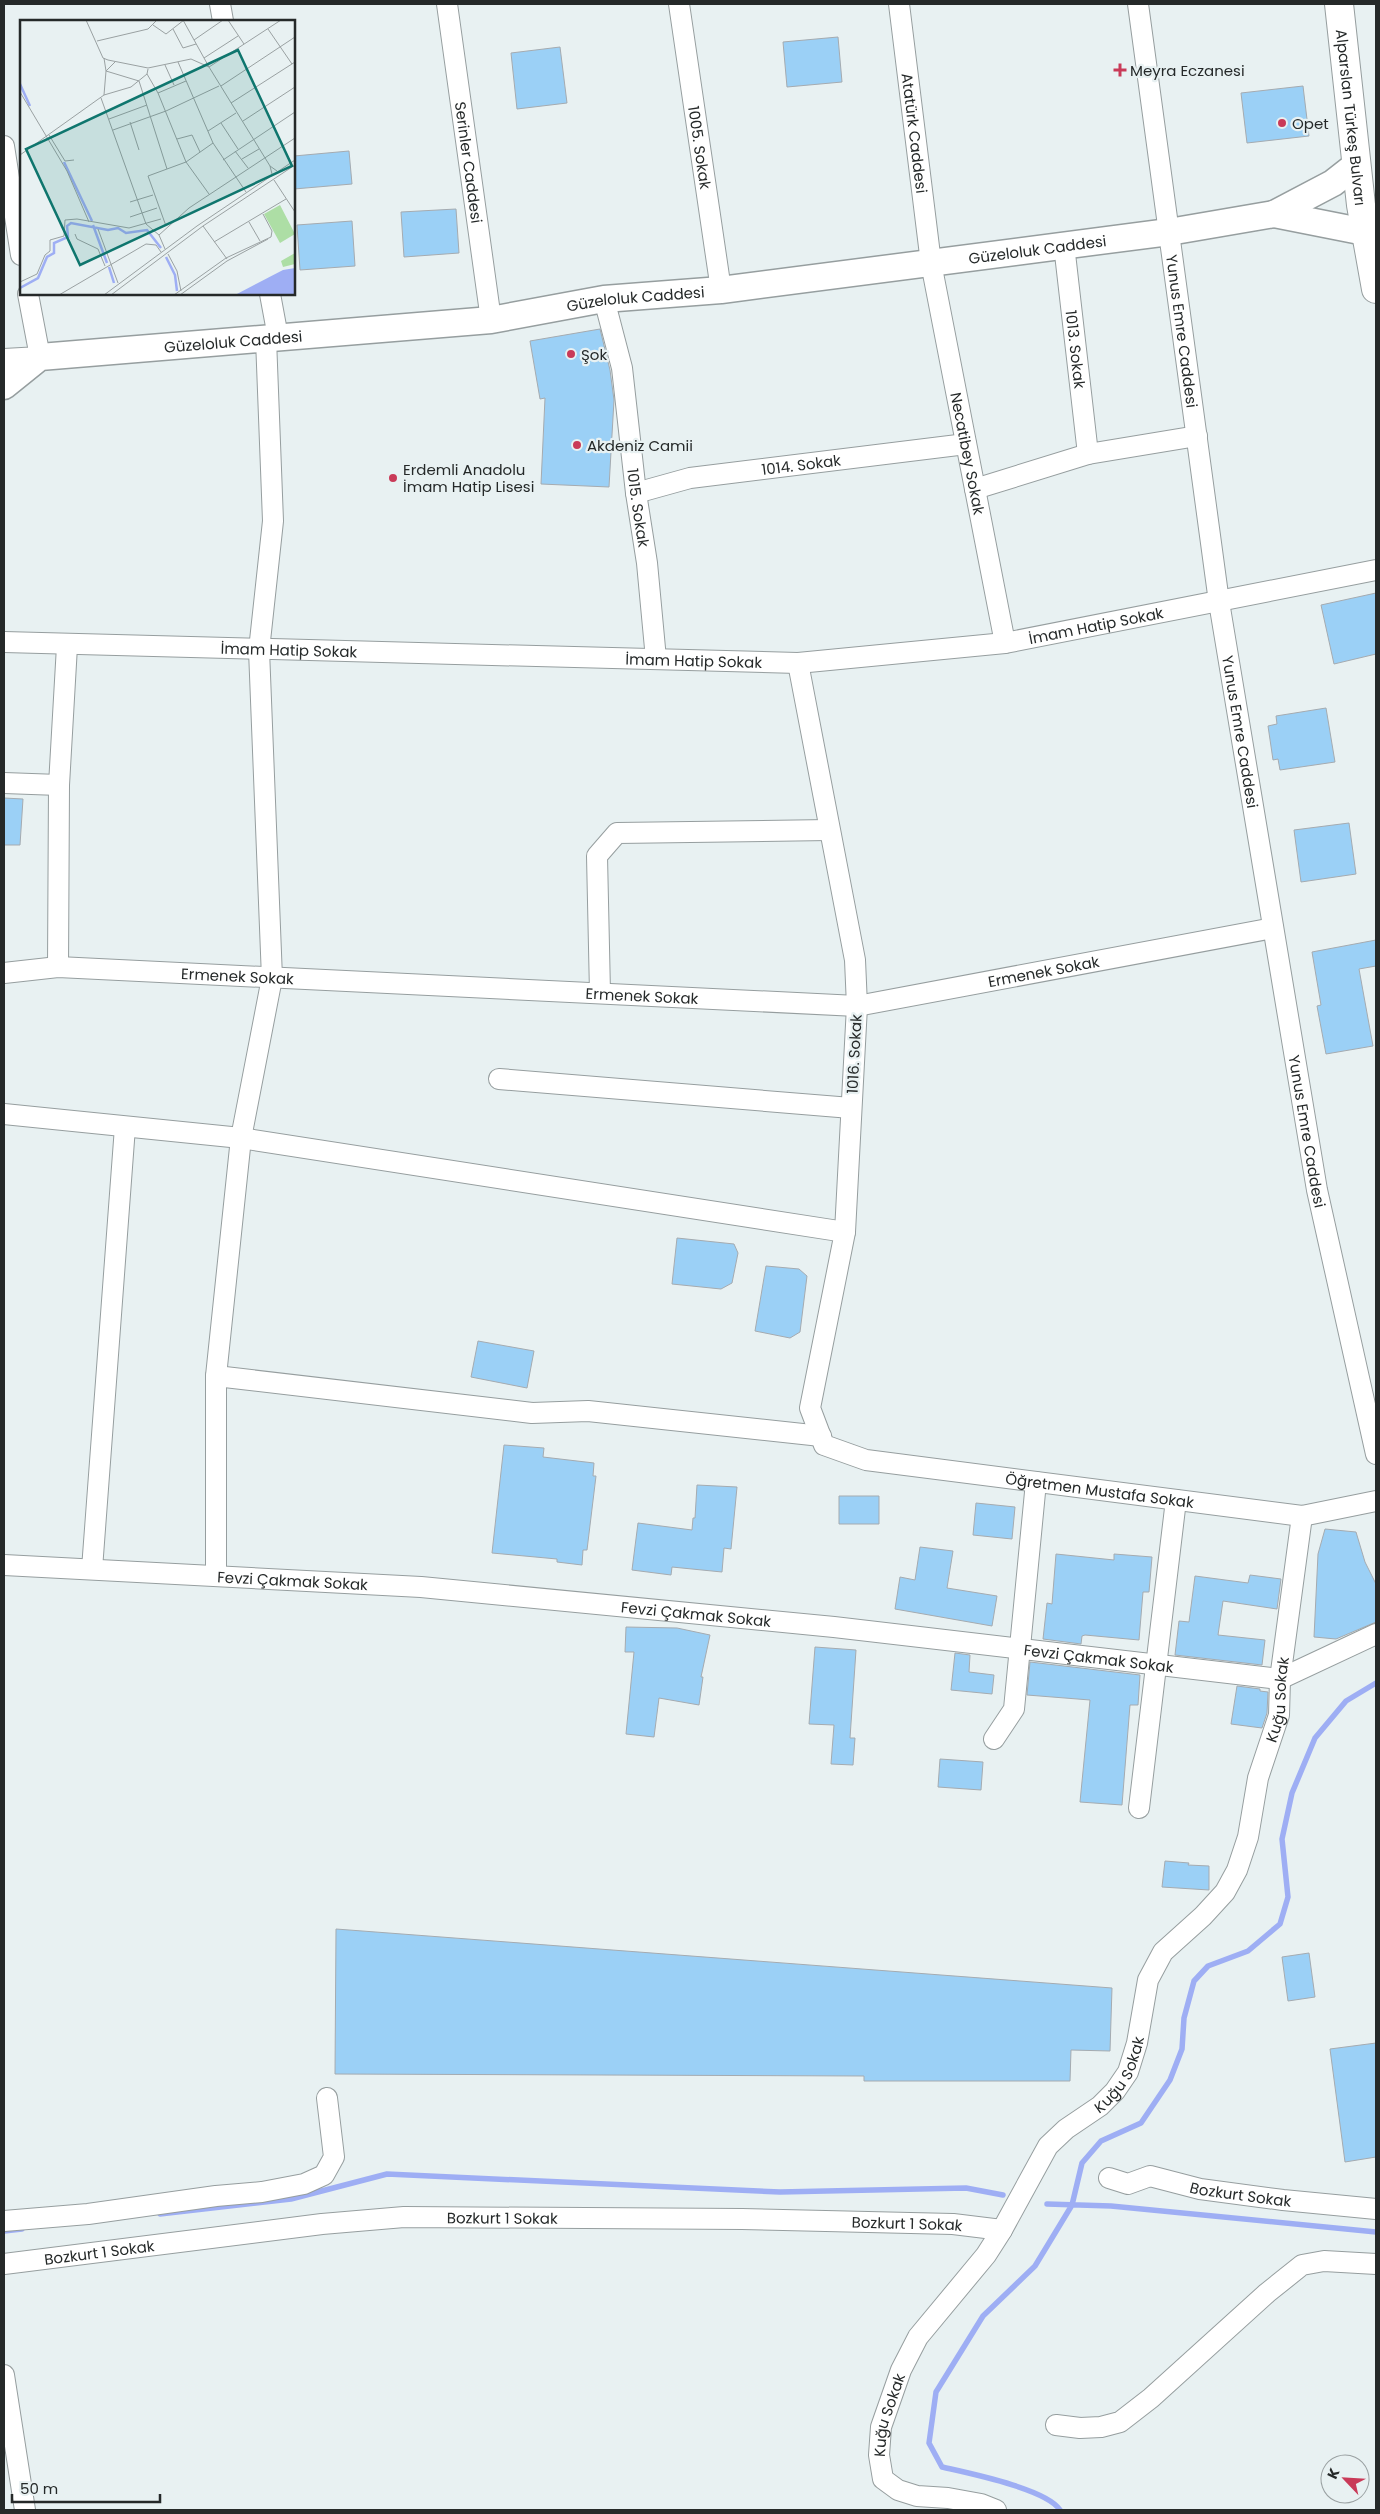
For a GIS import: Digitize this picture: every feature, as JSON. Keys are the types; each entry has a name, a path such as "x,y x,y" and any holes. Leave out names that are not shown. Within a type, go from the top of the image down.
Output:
{"highway":[{"name":"Alparslan Türkeş Bulvarı","path":"1339,4 1366,162 1376,289"}],"main road":[{"name":"Güzeloluk Caddesi","path":"40,357 491,320 604,299 721,290 1170,232 1274,214 1333,183 1366,162"},
{"name":"Güzeloluk Caddesi","path":"1274,214 1371,233"},
{"path":"4,386 40,357"}],"street":[{"path":"220,4 223,20"},
{"name":"Serinler Caddesi","path":"447,4 491,320"},
{"name":"1005. Sokak","path":"679,4 721,290"},
{"name":"Atatürk Caddesi","path":"899,4 931,263"},
{"name":"Yunus Emre Caddesi","path":"1138,4 1219,602 1317,1190 1376,1454"},
{"path":"4,146 20,249"},
{"name":"1013. Sokak","path":"1064,245 1088,454"},
{"name":"Necatibey Sokak","path":"931,263 1004,643"},
{"path":"4,360 40,357 28,295"},
{"path":"216,1576 216,1376 241,1138 272,978 258,650 273,520 270,295"},
{"name":"1015. Sokak","path":"604,299 622,368 636,493 648,563 656,659"},
{"path":"975,489 1088,454 1197,436"},
{"name":"1014. Sokak","path":"636,493 690,478 966,444"},
{"name":"İmam Hatip Sokak","path":"4,642 67,646 798,663 1004,643 1376,570"},
{"path":"58,967 59,784 67,646"},
{"name":"1016. Sokak","path":"798,663 855,960 857,1006 844,1232 810,1408 822,1440"},
{"path":"4,783 59,784"},
{"path":"600,994 597,856 617,833 829,830"},
{"name":"Ermenek Sokak","path":"4,973 58,967 857,1006 1273,928"},
{"path":"499,1079 851,1108"},
{"path":"4,1114 241,1138 844,1232"},
{"path":"92,1569 125,1126"},
{"name":"Öğretmen Mustafa Sokak","path":"216,1376 532,1413 588,1411 822,1440 866,1460 1302,1516 1376,1501"},
{"path":"994,1739 1014,1709 1036,1482"},
{"path":"1139,1808 1176,1500"},
{"name":"Kuğu Sokak","path":"996,2510 981,2504 948,2498 917,2496 898,2490 883,2479 879,2454 881,2427 889,2401 901,2370 918,2337 986,2255 1002,2230 1048,2146 1066,2129 1100,2106 1124,2078 1137,2043 1148,1980 1163,1952 1203,1916 1225,1892 1237,1870 1248,1837 1258,1778 1279,1715 1280,1679 1302,1516"},
{"name":"Fevzi Çakmak Sokak","path":"4,1564 422,1587 834,1626 1280,1679"},
{"path":"1280,1679 1376,1634"},
{"path":"4,2220 88,2214 216,2196 262,2192 304,2184 324,2175 334,2157 327,2098"},
{"name":"Bozkurt Sokak","path":"1109,2178 1128,2184 1150,2176 1200,2189 1283,2200 1376,2209"},
{"name":"Bozkurt 1 Sokak","path":"4,2264 322,2224 404,2217 732,2219 953,2224 1002,2230"},
{"path":"1056,2425 1080,2428 1102,2427 1120,2422 1151,2398 1267,2293 1302,2265 1324,2261 1376,2264"},
{"path":"4,2375 25,2510"}],"building":[{"path":"838,37 842,82 787,87 783,42"},
{"path":"560,47 567,103 517,109 511,53"},
{"path":"1303,86 1309,136 1247,143 1241,93"},
{"path":"349,151 352,184 295,189 295,156"},
{"path":"456,209 459,253 404,257 401,212"},
{"path":"352,221 355,266 300,270 297,225"},
{"path":"600,329 610,370 614,400 609,487 541,484 545,398 540,399 530,341"},
{"path":"1376,593 1376,654 1334,664 1321,605"},
{"path":"1326,708 1335,762 1280,770 1278,759 1273,760 1268,726 1277,724 1276,716"},
{"path":"4,798 23,799 20,845 4,845"},
{"path":"1349,823 1356,874 1301,882 1294,830"},
{"path":"1376,940 1376,966 1359,969 1373,1046 1326,1054 1317,1006 1321,1005 1312,952"},
{"path":"677,1238 734,1244 738,1253 732,1283 721,1289 672,1284"},
{"path":"766,1266 799,1269 807,1276 800,1332 790,1338 755,1331"},
{"path":"478,1341 534,1351 527,1388 471,1377"},
{"path":"504,1445 544,1448 543,1457 594,1463 593,1476 596,1476 587,1550 583,1550 582,1565 557,1562 557,1559 492,1553"},
{"path":"697,1485 737,1487 731,1549 724,1548 722,1572 672,1567 671,1575 632,1570 638,1523 692,1530 693,1518 695,1518"},
{"path":"839,1496 879,1496 879,1524 839,1524"},
{"path":"976,1503 1015,1507 1012,1539 973,1535"},
{"path":"1325,1529 1356,1532 1365,1562 1376,1584 1376,1622 1336,1639 1314,1637 1318,1554"},
{"path":"920,1547 953,1551 947,1588 997,1596 992,1626 895,1609 900,1577 915,1580"},
{"path":"1056,1554 1114,1560 1114,1554 1152,1557 1149,1592 1143,1592 1139,1640 1085,1635 1082,1636 1081,1644 1043,1639 1047,1603 1052,1604"},
{"path":"1250,1575 1281,1579 1277,1609 1223,1601 1218,1635 1265,1640 1262,1665 1175,1655 1179,1621 1189,1622 1195,1576 1248,1583"},
{"path":"626,1627 677,1628 710,1635 701,1677 703,1677 699,1705 659,1698 654,1737 626,1734 634,1652 625,1652"},
{"path":"815,1647 856,1650 850,1738 855,1738 853,1765 831,1764 834,1725 809,1724"},
{"path":"955,1653 970,1655 969,1672 994,1675 992,1694 951,1690"},
{"path":"1030,1662 1140,1675 1138,1705 1130,1705 1122,1805 1080,1802 1090,1700 1027,1695"},
{"path":"1237,1686 1268,1692 1267,1713 1262,1728 1231,1724"},
{"path":"940,1759 983,1762 981,1790 938,1787"},
{"path":"1165,1861 1209,1866 1209,1890 1162,1887"},
{"path":"336,1929 1112,1988 1110,2051 1071,2050 1070,2081 864,2081 864,2076 335,2074"},
{"path":"1309,1953 1315,1997 1288,2001 1282,1957"},
{"path":"1376,2043 1376,2157 1345,2162 1330,2049"}],"waterway":[{"path":"1060,2510 1052,2502 1024,2489 942,2467 929,2443 936,2392 983,2316 1035,2266 1072,2205 1082,2163 1101,2141 1141,2123 1170,2080 1182,2049 1184,2018 1194,1981 1208,1966 1248,1951 1280,1924 1288,1897 1282,1839 1292,1793 1315,1738 1346,1701 1376,1683"},
{"path":"160,2214 291,2199 387,2174 780,2192 966,2188 1003,2195"},
{"path":"1047,2204 1111,2206 1376,2232"},
{"path":"4,2231 22,2229"}],"place":[{"name":"Meyra Eczanesi","path":"1120,70"},
{"name":"Opet","path":"1282,123"},
{"name":"Şok","path":"571,354"},
{"name":"Akdeniz Camii","path":"577,445"},
{"name":"Erdemli Anadolu İmam Hatip Lisesi","path":"393,478"}]}
